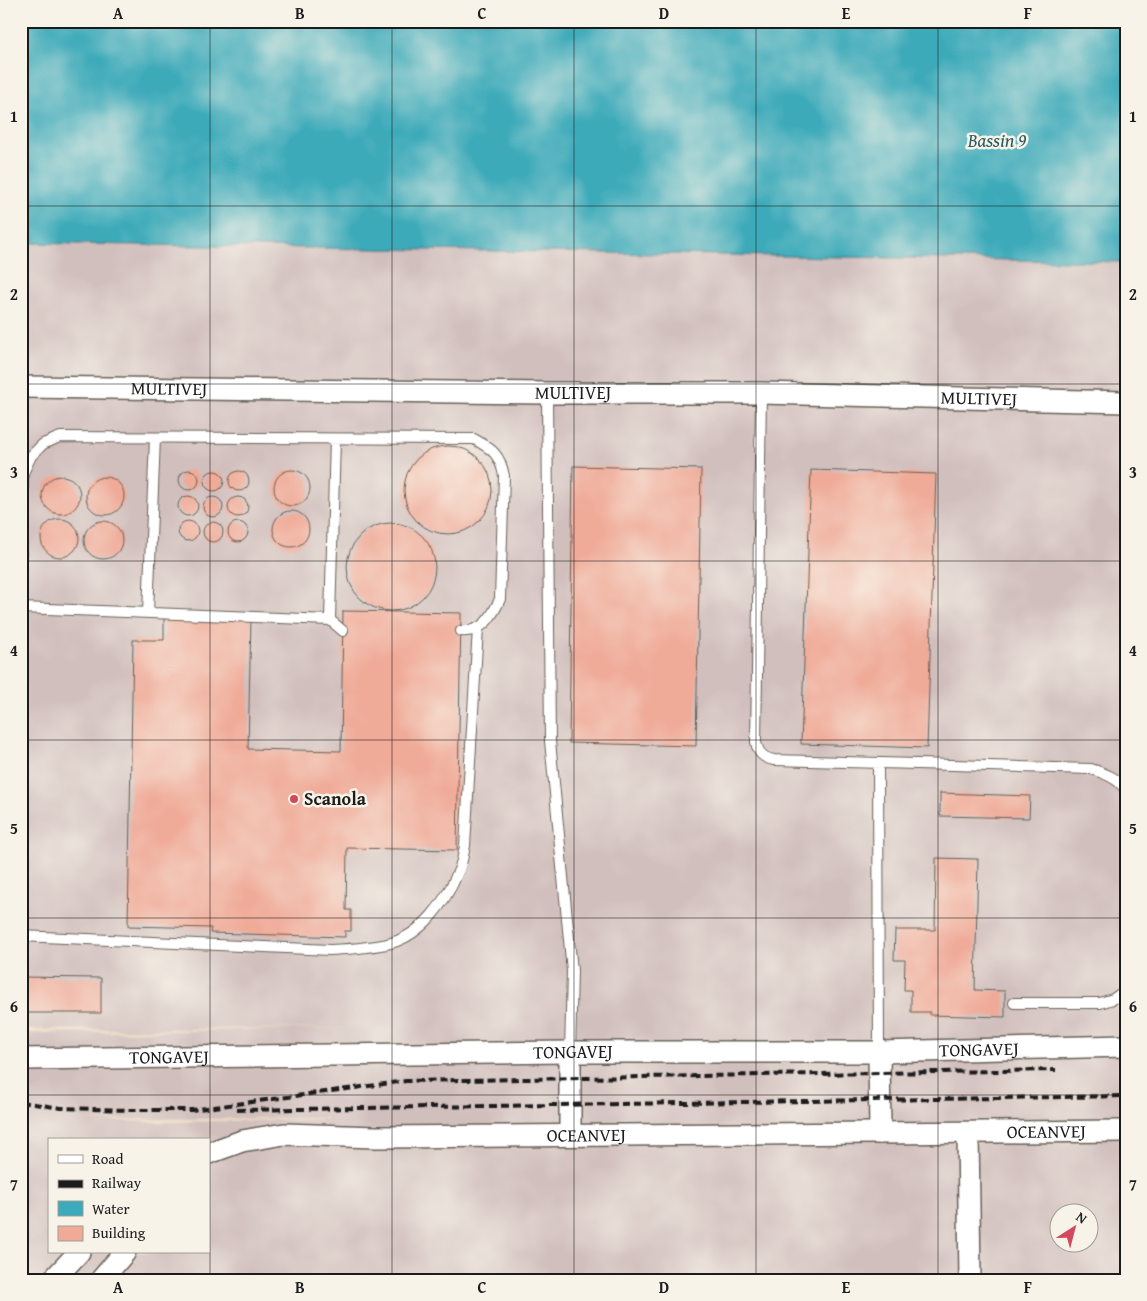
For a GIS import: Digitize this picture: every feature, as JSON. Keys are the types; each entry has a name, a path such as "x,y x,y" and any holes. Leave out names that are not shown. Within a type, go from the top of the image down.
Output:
{"street":[{"name":"MULTIVEJ","path":"21,387 547,393 761,393 1126,402"},
{"name":"TONGAVEJ","path":"21,1059 570,1052 879,1052 1126,1046"},
{"path":"570,1052 570,1135"},
{"path":"879,1052 880,1133"},
{"name":"OCEANVEJ","path":"210,1154 242,1141 284,1134 376,1137 968,1133 1126,1130"},
{"path":"968,1133 970,1280"},
{"path":"53,1280 77,1254"},
{"path":"101,1280 123,1254"}],"lane":[{"path":"547,393 550,742 572,971 570,1052"},
{"path":"761,393 757,749 767,759 774,760 1091,769 1107,774 1126,790"},
{"path":"21,566 22,473 31,456 44,444 60,438 474,440 489,448 502,462 504,476 500,599 486,623 468,632 461,631"},
{"path":"148,613 155,438"},
{"path":"330,620 335,439"},
{"path":"21,608 330,620 343,631"},
{"path":"21,936 330,950 371,947 393,942 416,930 447,896 459,871 465,846 478,628"},
{"path":"878,764 879,1052"},
{"path":"1014,1004 1100,1003 1113,999 1126,990"}],"shaded area":[{"path":"21,243 1126,262 1126,1280 21,1280 21,1033 370,1028 21,1030","holes":["328,1118 163,1122 76,1120"]}],"water":[{"name":"Bassin 9","path":"21,21 1126,21 1126,262 21,243"}],"building":[{"path":"448,446 465,449 479,459 489,473 492,490 489,507 479,521 465,531 448,534 431,531 417,521 407,507 404,490 407,473 417,459 431,449"},
{"path":"573,466 701,469 696,746 569,743"},
{"path":"185,470 193,470 199,476 199,484 193,490 185,490 179,484 179,476"},
{"path":"292,470 305,475 310,488 305,501 292,506 279,501 274,488 279,475"},
{"path":"811,470 936,474 927,748 801,744"},
{"path":"210,471 218,471 224,477 224,485 218,491 210,491 204,485 204,477"},
{"path":"235,471 243,471 249,477 249,485 243,491 235,491 229,485 229,477"},
{"path":"61,476 68,477 74,482 79,488 79,502 74,508 68,513 61,514 54,513 48,508 43,502 42,495 43,488 48,482 54,477"},
{"path":"105,477 112,478 118,483 123,489 123,503 118,509 112,514 105,515 98,514 92,509 87,503 86,496 87,489 92,483 98,478"},
{"path":"184,496 192,496 198,502 198,510 192,516 184,516 178,510 178,502"},
{"path":"209,497 217,497 223,503 223,511 217,517 209,517 203,511 203,503"},
{"path":"234,497 242,497 248,503 248,511 242,517 234,517 228,511 228,503"},
{"path":"291,511 298,512 304,516 308,522 308,536 304,542 298,546 291,547 284,546 278,542 274,536 273,529 274,522 278,516 284,512"},
{"path":"60,519 67,520 73,525 78,531 78,545 73,551 67,556 60,557 53,556 47,551 42,545 41,538 42,531 47,525 53,520"},
{"path":"103,521 110,522 116,527 121,533 121,547 116,553 110,558 103,559 96,558 90,553 85,547 84,540 85,533 90,527 96,522"},
{"path":"184,521 192,521 198,527 198,535 192,541 184,541 178,535 178,527"},
{"path":"209,522 217,522 223,528 223,536 217,542 209,542 203,536 203,528"},
{"path":"234,522 242,522 248,528 248,536 242,542 234,542 228,536 228,528"},
{"path":"391,523 408,526 422,536 432,550 435,567 432,584 422,598 408,608 391,611 374,608 360,598 350,584 347,567 350,550 360,536 374,526"},
{"name":"Scanola","path":"343,611 461,613 457,850 347,848 346,910 351,910 351,931 345,931 345,937 210,933 211,928 128,926 133,640 164,640 164,618 251,619 248,749 341,751"},
{"path":"940,793 1030,796 1029,818 940,816"},
{"path":"936,858 978,859 975,990 1005,991 1005,1017 930,1015 930,1012 911,1012 911,990 904,990 905,960 894,960 895,930 935,930"},
{"path":"21,977 101,978 101,1013 21,1013"}],"railway":[{"path":"21,1102 61,1108 192,1110 406,1081 1056,1070"},
{"path":"237,1110 1126,1096"}],"place":[{"name":"Scanola","path":"294,799"}]}
